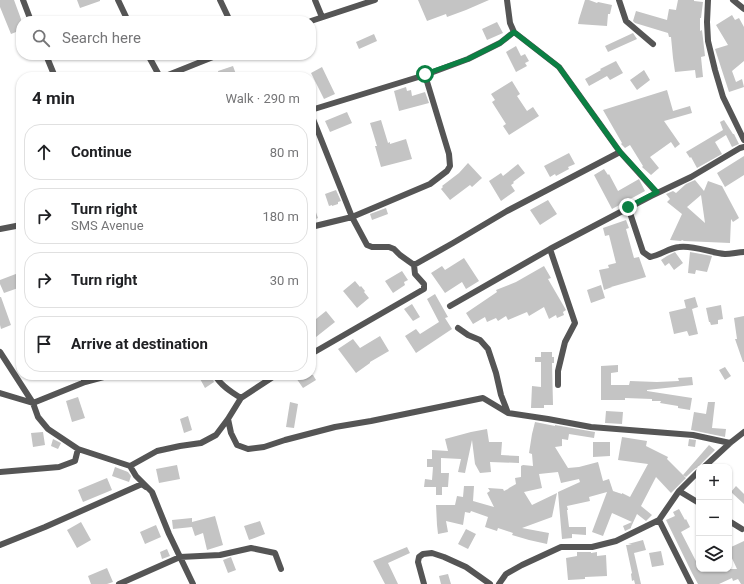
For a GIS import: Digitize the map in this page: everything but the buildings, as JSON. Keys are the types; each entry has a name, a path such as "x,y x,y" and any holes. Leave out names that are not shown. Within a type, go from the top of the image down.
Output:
{"street":[{"path":"23,0 29,16"},
{"path":"118,0 126,16"},
{"path":"220,0 228,16"},
{"path":"315,0 322,17"},
{"path":"316,19 375,0"},
{"path":"507,0 510,23 514,32 559,67 620,152 657,192"},
{"path":"619,0 626,21 652,44"},
{"path":"708,0 706,22 715,70 723,97 744,140"},
{"path":"733,0 744,9"},
{"path":"316,108 468,59 500,43 514,32"},
{"path":"48,60 53,72"},
{"path":"151,60 157,72"},
{"path":"176,72 206,60"},
{"path":"316,226 352,217 430,184 447,171 450,166 449,154 425,74"},
{"path":"316,127 352,217 367,245 372,247 389,247 394,249 414,265 415,274 424,284 424,289 316,351"},
{"path":"450,306 550,249 657,192 691,177 744,147"},
{"path":"414,265 507,211 620,152"},
{"path":"628,207 643,252 650,257 658,256 669,249 681,246 726,254 744,252"},
{"path":"0,229 16,226"},
{"path":"550,249 575,323 565,342 558,371 558,384"},
{"path":"458,328 468,335 480,340 488,349 501,395 508,413"},
{"path":"0,352 16,377"},
{"path":"18,380 33,403 38,417 48,429 78,449 130,466 136,476 152,492 169,534 193,584"},
{"path":"0,393 33,403 93,380"},
{"path":"218,380 230,392 241,398"},
{"path":"130,466 157,451 201,443 216,435 241,398 268,380"},
{"path":"228,419 231,433 237,446 248,449 264,447 335,427 483,398 508,413 591,427 693,435 730,443"},
{"path":"707,464 744,432"},
{"path":"0,472 59,467 75,460 78,449"},
{"path":"499,584 506,574 561,547 592,547 616,541 659,520 679,491 696,474"},
{"path":"0,545 45,527 142,484 152,492"},
{"path":"679,491 696,501"},
{"path":"659,520 691,584"},
{"path":"732,523 742,528"},
{"path":"119,584 180,557 220,555 251,548 275,553 281,569"},
{"path":"424,584 418,562 419,557 423,554 432,553 466,567 490,584"}],"route":[{"path":"425,74 468,59 500,43 514,32 559,67 620,152 657,192 628,207"}]}
